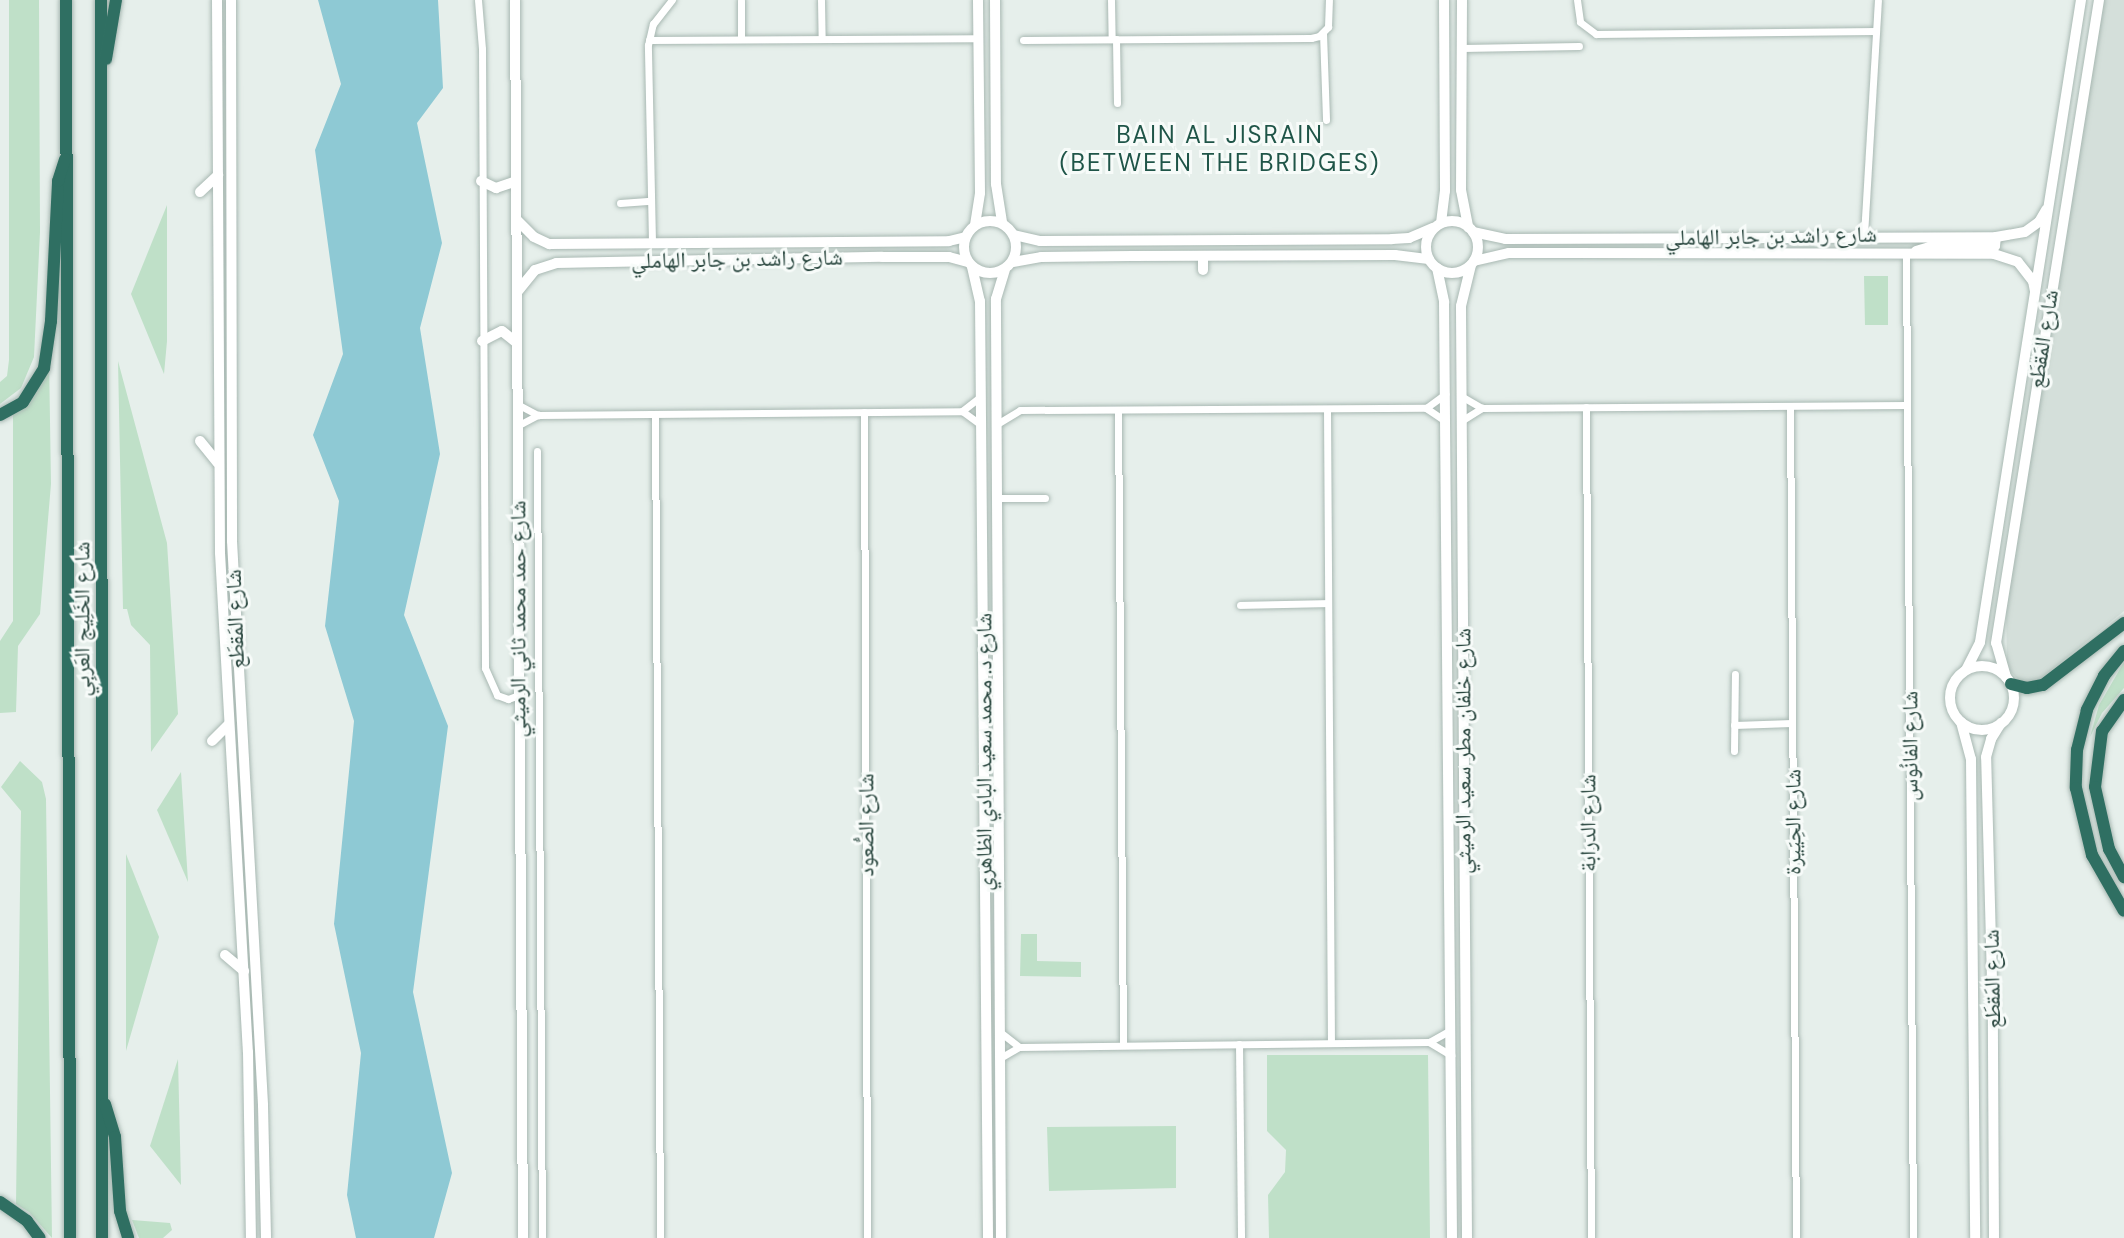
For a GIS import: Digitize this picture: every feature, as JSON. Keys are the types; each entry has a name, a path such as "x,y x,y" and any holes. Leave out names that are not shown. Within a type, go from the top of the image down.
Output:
{"highway":[{"name":"شارع الخَلِيج العَربِي","path":"66,0 70,1238"},
{"name":"شارع الخَلِيج العَربِي","path":"101,0 102,1238"},
{"path":"101,74 116,0"},
{"path":"0,415 23,402 44,368 51,321 58,181 68,148"},
{"path":"2008,681 2027,688 2043,685 2124,623"},
{"path":"2124,651 2104,676 2087,710 2077,750 2076,788 2092,855 2124,911"},
{"path":"2124,700 2102,731 2095,787 2109,849 2124,877"},
{"path":"102,1097 115,1137 120,1211 128,1238"},
{"path":"0,1202 27,1221 40,1238"}],"street":[{"name":"شارع المَقطَع","path":"217,0 218,463 228,722 244,971 251,1238"},
{"name":"شارع المَقطَع","path":"231,0 232,514 240,718 263,1105 266,1238"},
{"path":"478,0 482,49 485,668 497,695 508,699 519,695"},
{"name":"شارع حمد محمد ثاني الرميثي","path":"515,0 523,1237"},
{"path":"652,242 649,40 657,17 672,0"},
{"path":"741,0 741,39"},
{"path":"821,0 822,39"},
{"path":"978,0 980,193 975,225 964,245 970,265 986,274 1041,257 1395,255 1429,259"},
{"path":"995,0 996,184 1002,223 1014,235 1040,241 1392,239 1417,235 1455,221 1470,229"},
{"path":"1111,0 1117,103"},
{"path":"1326,120 1323,33 1329,22 1329,0"},
{"path":"1444,0 1445,191 1437,226 1426,243 1429,259 1437,268 1451,273 1472,263 1478,246 1470,229 1461,190 1462,0"},
{"path":"1577,0 1580,22 1596,34 1876,31"},
{"path":"1864,235 1878,0"},
{"name":"شارع المَقطَع","path":"1966,670 1980,642 2084,0"},
{"path":"2084,0 2080,52 2082,58 2089,57"},
{"name":"شارع المَقطَع","path":"2008,681 1996,643 2099,0"},
{"path":"1023,40 1311,38 1323,33"},
{"path":"649,40 978,38"},
{"path":"1462,48 1579,46"},
{"path":"2072,70 2081,77 2080,110"},
{"path":"200,192 218,172 231,169"},
{"path":"481,181 496,188 516,181"},
{"name":"شارع راشد بن جابر الهاملي","path":"1470,229 1505,239 1864,235 1996,237 2025,232 2039,222 2051,197"},
{"path":"620,203 651,201"},
{"name":"شارع راشد بن جابر الهاملي","path":"516,219 534,237 549,244 949,241 966,237"},
{"path":"975,225 988,221 1002,223"},
{"path":"1009,266 1017,249 1014,235"},
{"path":"1906,254 1929,247 1995,246 1996,237"},
{"name":"شارع راشد بن جابر الهاملي","path":"1472,263 1509,253 2008,256 2027,271 2035,296"},
{"name":"شارع الفانُوس","path":"1906,254 1913,1238"},
{"path":"1203,256 1203,270"},
{"name":"شارع راشد بن جابر الهاملي","path":"517,293 535,270 556,263 949,257 970,265"},
{"name":"شارع خلفان مطر سعيد الرميثي","path":"1467,1234 1461,295 1472,263"},
{"name":"شارع د. محمد سعيد البادي الظاهري","path":"970,265 980,301 988,1238"},
{"name":"شارع د. محمد سعيد البادي الظاهري","path":"1000,1238 996,299 1009,266"},
{"name":"شارع خلفان مطر سعيد الرميثي","path":"1437,268 1444,302 1452,1234"},
{"path":"482,341 502,331 517,343"},
{"path":"1426,408 1445,394"},
{"path":"962,411 981,396"},
{"path":"1461,396 1482,408 1907,405"},
{"path":"996,398 1020,410 1426,408 1445,421"},
{"path":"517,404 538,415 962,411 981,425"},
{"name":"شارع الحِيَيرة","path":"1790,406 1796,1238"},
{"name":"شارع الدرابة","path":"1586,407 1591,1238"},
{"path":"1461,421 1482,408"},
{"path":"1327,409 1331,1043"},
{"path":"997,424 1020,410"},
{"path":"1118,410 1123,1045"},
{"name":"شارع الصُّعود","path":"864,412 867,1238"},
{"path":"517,426 538,415"},
{"path":"655,415 660,1238"},
{"path":"200,441 218,463"},
{"path":"523,1237 542,1235 537,451"},
{"path":"997,498 1045,498"},
{"path":"1446,498 1462,498"},
{"path":"518,501 538,501"},
{"path":"982,523 997,523"},
{"path":"1240,605 1328,603"},
{"path":"1992,668 2008,681 2012,710 2001,723 1986,730 1961,722 1952,708 1951,691 1966,670 1992,668"},
{"path":"1734,751 1735,674"},
{"path":"212,741 228,722 240,718"},
{"name":"شارع المَقطَع","path":"1961,722 1971,759 1975,1238"},
{"path":"1734,725 1792,723"},
{"name":"شارع المَقطَع","path":"1994,1238 1993,1019 1986,757 1991,739 2001,723"},
{"path":"519,791 539,792"},
{"path":"225,955 244,971"},
{"path":"1000,1058 1019,1047 1429,1042 1451,1030"},
{"path":"1000,1032 1019,1047"},
{"path":"1429,1042 1451,1055"},
{"path":"1239,1044 1241,1238"},
{"path":"1452,1234 1460,1226 1467,1234"},
{"path":"988,1238 1000,1238"}],"shaded area":[{"path":"2103,0 2124,0 2124,611 2038,681 2020,681 2007,668 2006,602"}],"green space":[{"path":"9,0 39,0 40,232 34,357 21,388 0,404 0,382 7,376 9,360"},
{"path":"167,205 167,341 164,374 131,294"},
{"path":"1864,276 1888,276 1888,325 1865,325"},
{"path":"49,358 51,484 40,614 18,646 16,712 0,713 0,641 13,621 13,413 38,389"},
{"path":"118,361 167,543 178,714 151,752 150,645 131,625 127,609 123,609"},
{"path":"2124,662 2124,688 2102,713 2090,737 2099,705"},
{"path":"20,761 42,782 46,799 52,1238 29,1212 16,1204 21,811 1,787"},
{"path":"181,772 188,882 157,810"},
{"path":"126,854 159,937 126,1051"},
{"path":"1021,934 1037,934 1037,961 1081,962 1081,977 1020,976"},
{"path":"1267,1055 1428,1055 1430,1238 1269,1238 1268,1195 1285,1172 1286,1150 1267,1131"},
{"path":"178,1059 181,1185 150,1146"},
{"path":"1176,1126 1176,1188 1049,1191 1047,1127"},
{"path":"132,1220 170,1223 172,1230 163,1238 139,1238"}],"water":[{"path":"318,0 438,0 443,88 417,123 442,243 420,328 440,454 404,615 448,726 413,992 452,1173 434,1238 356,1238 347,1195 361,1053 334,924 354,721 325,626 339,501 313,435 343,354 315,150 341,84"}],"district":[{"name":"BAIN AL JISRAIN (BETWEEN THE BRIDGES)","path":"1220,149"}]}
